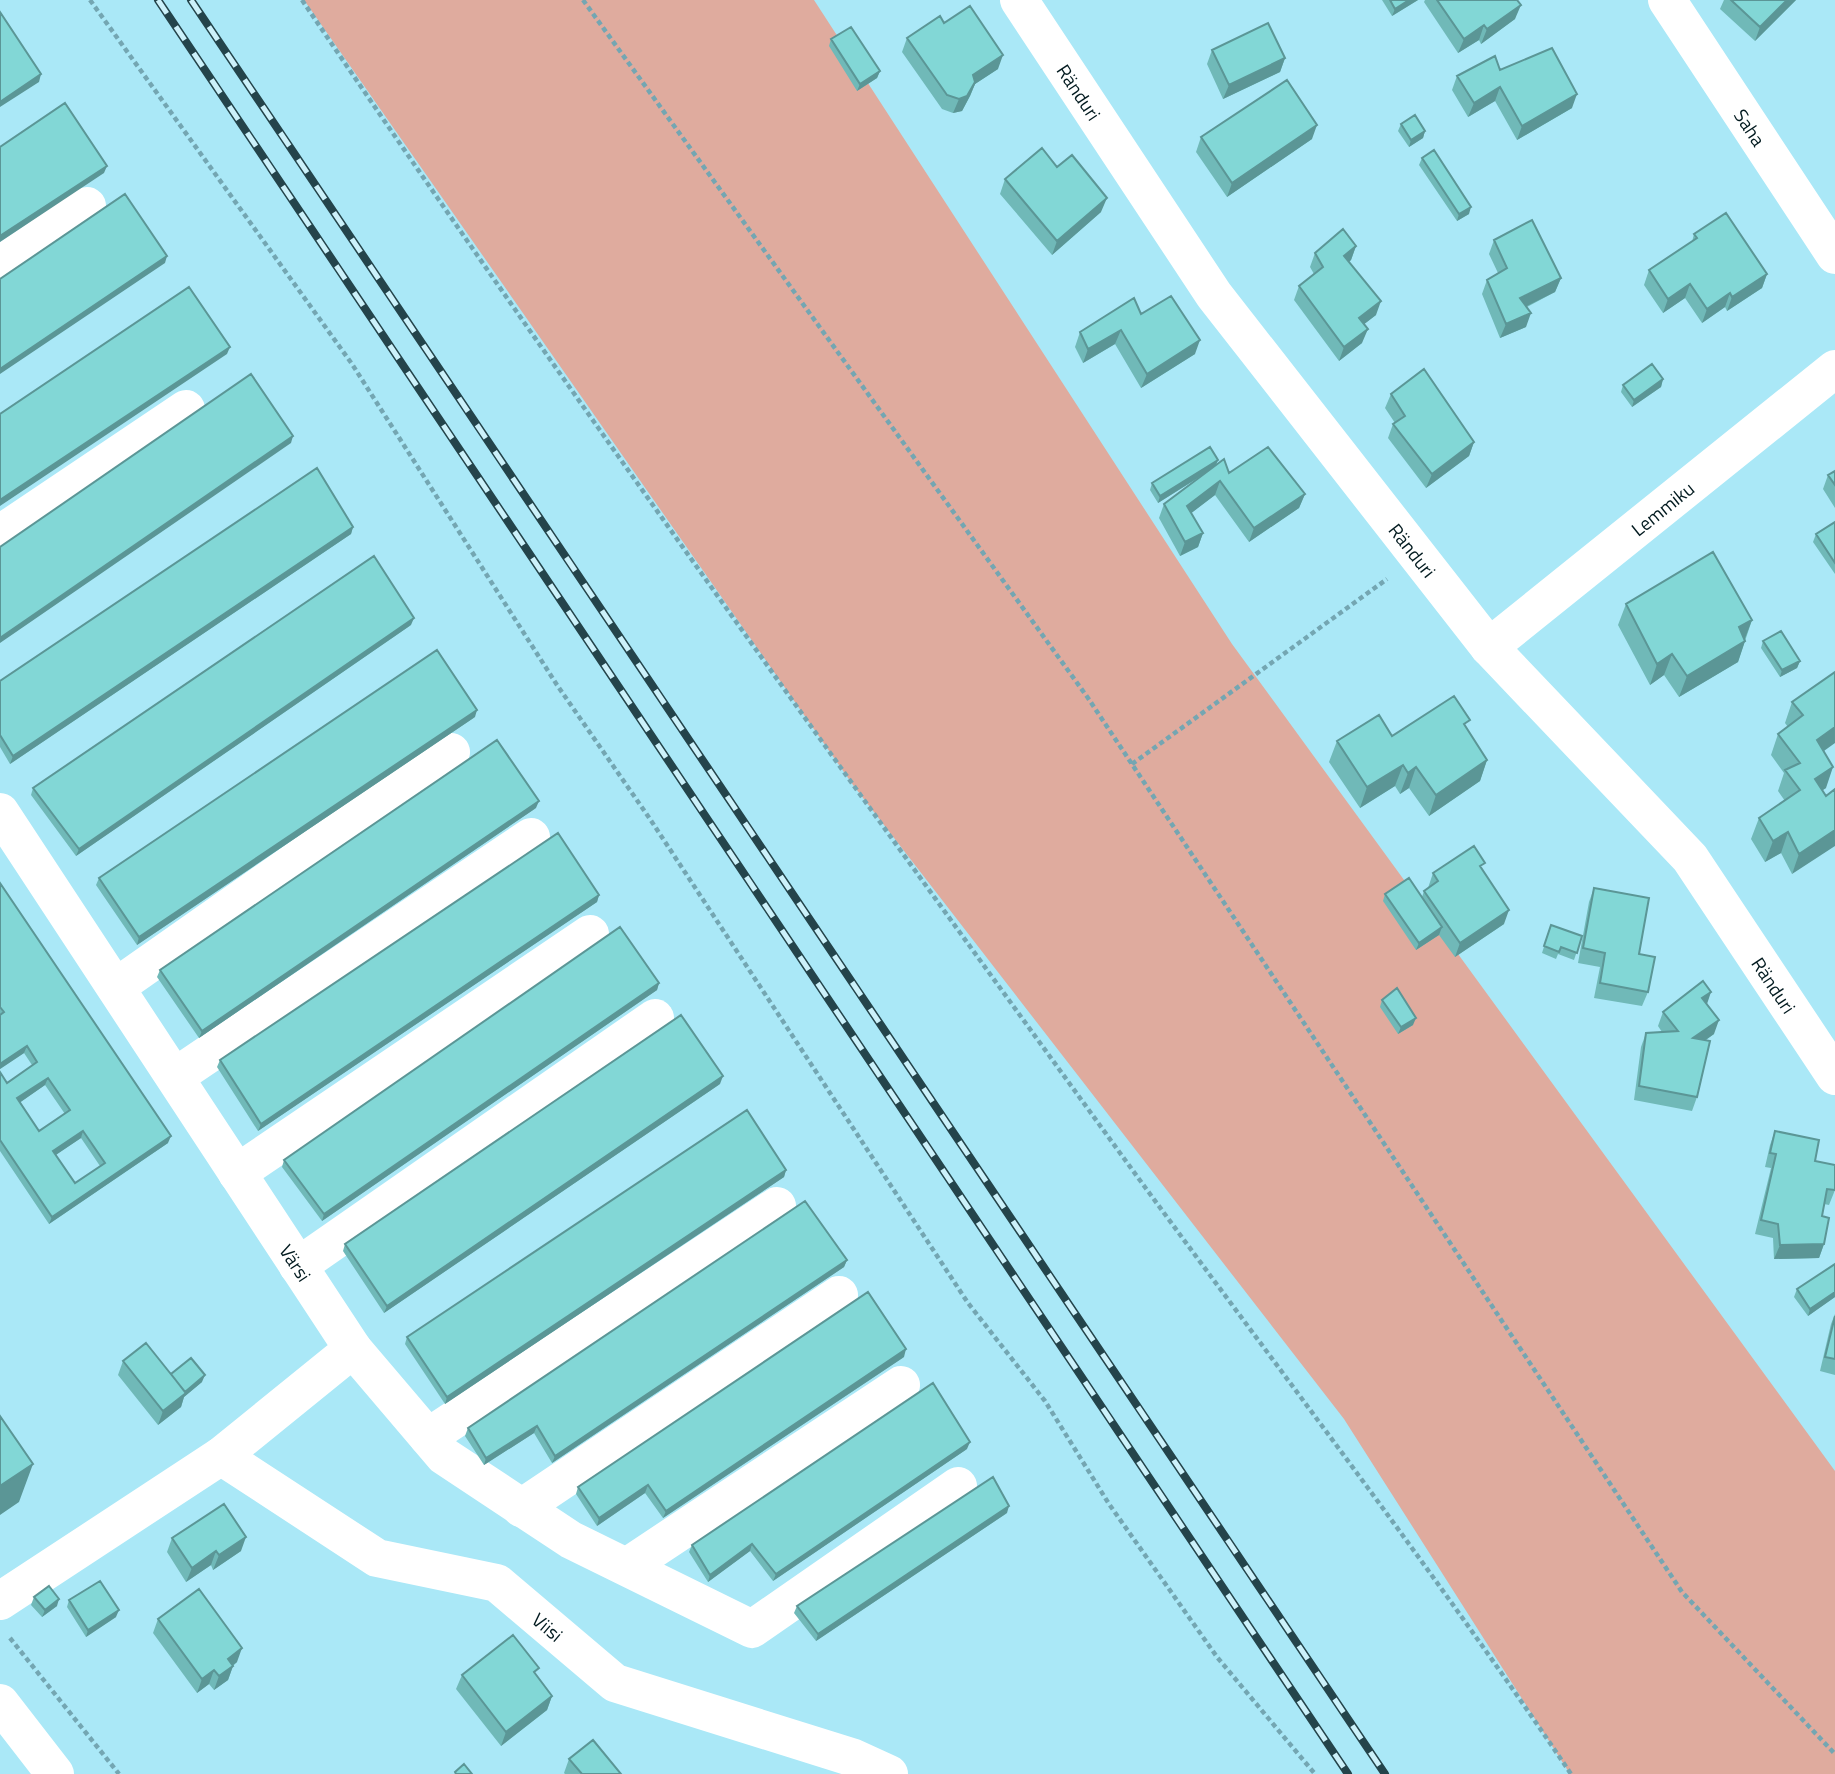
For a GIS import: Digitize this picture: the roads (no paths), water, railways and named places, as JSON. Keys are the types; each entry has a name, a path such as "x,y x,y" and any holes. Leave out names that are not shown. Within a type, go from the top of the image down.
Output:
{"street":[{"name":"Ränduri","path":"1018,0 1214,295 1489,647 1690,858 1835,1076"},
{"name":"Saha","path":"1667,0 1835,255"},
{"path":"0,265 87,206"},
{"name":"Lemmiku","path":"1489,647 1835,369"},
{"path":"0,534 186,409"},
{"path":"116,987 451,752"},
{"name":"Värsi","path":"0,812 353,1349 444,1456 571,1540 752,1629 958,1486"},
{"path":"176,1076 531,837"},
{"path":"237,1173 590,934"},
{"path":"298,1266 655,1018"},
{"path":"428,1437 777,1206"},
{"path":"521,1508 839,1295"},
{"path":"0,1601 221,1456 353,1349"},
{"path":"628,1566 901,1385"},
{"name":"Viisi","path":"221,1456 377,1558 497,1583 615,1683 854,1759 889,1774"},
{"path":"0,1703 55,1774"}],"railway":[{"path":"158,0 1348,1774"},
{"path":"191,0 1385,1774"}]}
